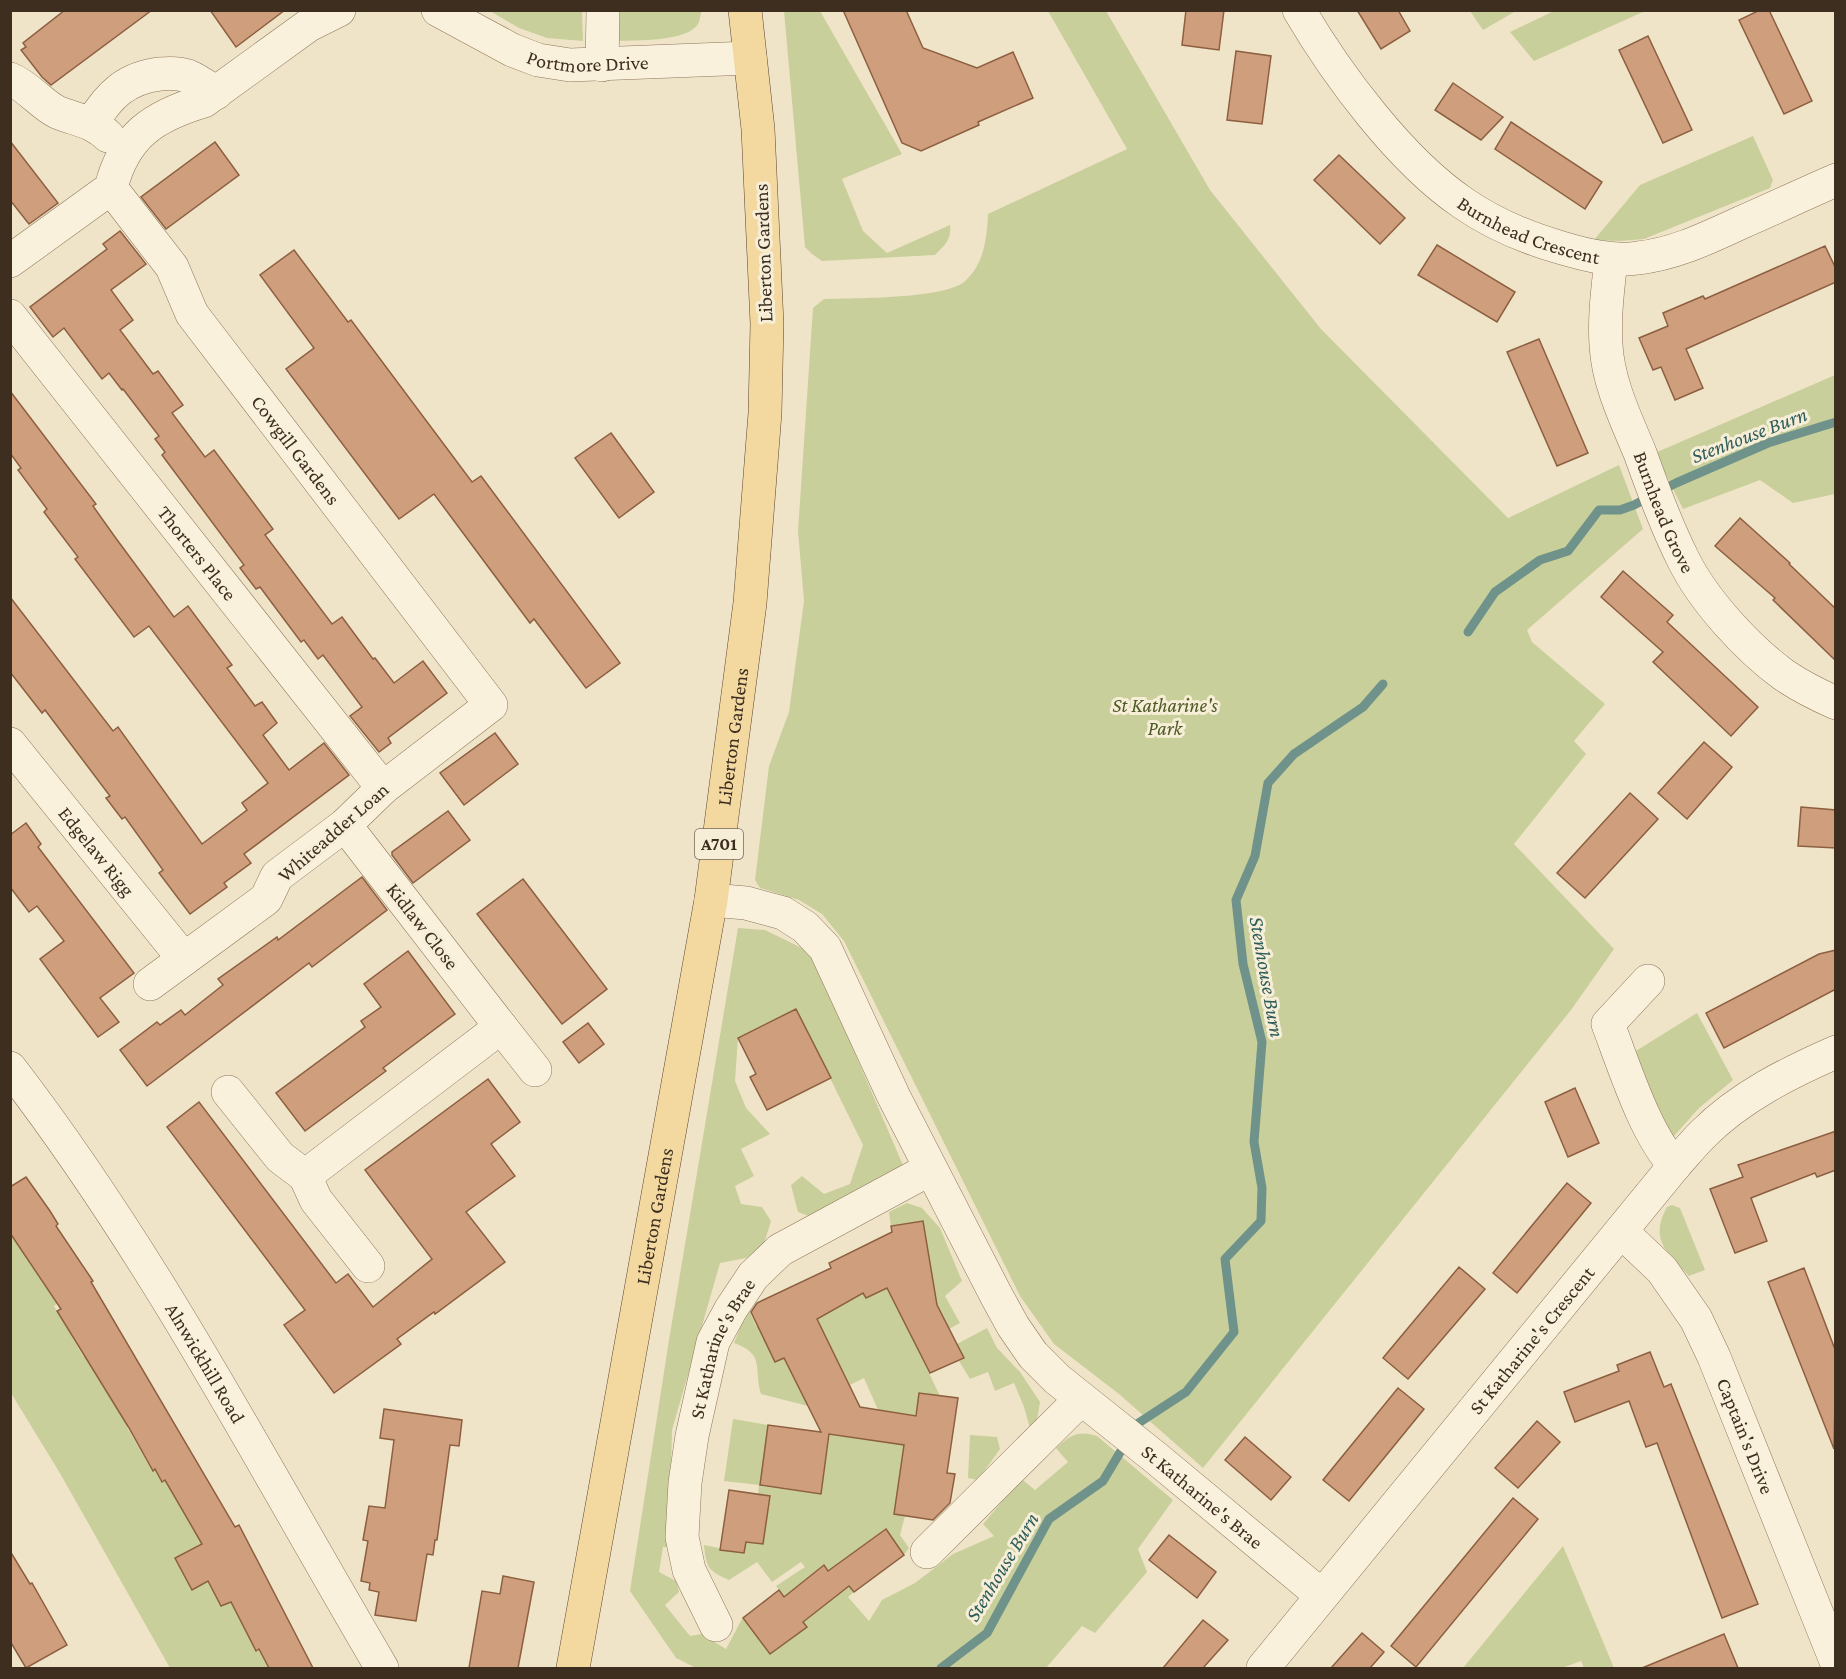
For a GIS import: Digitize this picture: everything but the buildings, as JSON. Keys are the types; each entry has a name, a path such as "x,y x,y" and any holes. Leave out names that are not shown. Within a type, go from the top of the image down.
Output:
{"main road":[{"name":"Liberton Gardens","path":"573,1668 711,900 750,603 765,412 767,324 758,129 745,10"}],"street":[{"path":"10,261 111,188 115,173 124,156 141,132 152,123 168,114 204,101 309,25 339,10"},
{"name":"Portmore Drive","path":"438,10 512,50 538,60 570,65 750,58"},
{"path":"602,65 603,10"},
{"name":"Burnhead Crescent","path":"1299,10 1335,66 1410,157 1462,202 1485,217 1528,237 1579,253 1611,259 1636,259 1668,253 1696,243 1836,180"},
{"path":"92,123 104,104 126,84 148,75 170,73 186,76 216,93"},
{"path":"23,87 56,111 92,123 106,134 124,156"},
{"name":"Cowgill Gardens","path":"111,188 172,267 192,314 491,705"},
{"name":"Burnhead Grove","path":"1611,259 1605,307 1606,346 1610,373 1682,558 1713,605 1760,655 1784,675 1811,692 1836,703"},
{"name":"Thorters Place","path":"10,316 383,788"},
{"name":"Whiteadder Loan","path":"150,984 266,899 277,876 345,825 383,788 491,705"},
{"name":"Edgelaw Rigg","path":"10,744 184,959"},
{"name":"Kidlaw Close","path":"345,825 535,1070"},
{"name":"St Katharine's Brae","path":"711,900 746,903 783,914 805,927 825,948 930,1169 1013,1326 1033,1355 1057,1379 1321,1595"},
{"path":"1648,981 1608,1024 1639,1103 1660,1148 1675,1166"},
{"path":"305,1176 501,1027"},
{"name":"St Katharine's Crescent","path":"1263,1668 1703,1134 1729,1111 1765,1087 1800,1067 1836,1052"},
{"name":"Alnwickhill Road","path":"10,1068 94,1183 139,1253 382,1668"},
{"path":"228,1092 280,1157 305,1176 316,1200 368,1266"},
{"name":"St Katharine's Brae","path":"716,1625 689,1570 682,1537 685,1483 692,1436 713,1342 730,1309 753,1276 780,1250 930,1169"},
{"name":"Captain's Drive","path":"1622,1232 1662,1270 1696,1319 1714,1357 1836,1661"},
{"path":"927,1552 1081,1399"}],"green space":[{"path":"490,11 582,11 583,41 547,38 519,28"},
{"path":"616,11 702,11 698,24 683,34 660,39 617,41"},
{"path":"784,11 820,11 902,154 842,179 863,231 887,253 950,225 949,238 935,255 822,261 805,247"},
{"name":"St Katharine's Park","path":"1048,11 1106,11 1210,190 1321,329 1508,518 1619,465 1643,529 1527,630 1532,642 1605,704 1574,741 1586,754 1514,844 1614,949 1571,1010 1203,1468 1119,1394 1054,1344 1020,1296 844,941 822,914 799,900 760,888 755,880 769,766 789,712 804,601 798,531 813,308 824,299 918,295 953,288 964,282 976,268 985,242 988,214 1127,149"},
{"path":"1470,11 1516,11 1483,30"},
{"path":"1554,11 1645,11 1534,61 1510,32"},
{"path":"1753,136 1773,180 1770,188 1644,239 1594,240 1640,185"},
{"path":"1835,375 1835,494 1793,503 1760,480 1683,509 1655,453"},
{"path":"738,928 765,930 812,953 905,1170 811,1217 798,1212 791,1185 802,1176 824,1194 850,1184 863,1145 796,1009 738,1038 735,1081 746,1108 770,1134 741,1149 754,1176 735,1186 741,1204 762,1207 771,1221 762,1250 746,1258 720,1263 672,1430 669,1547 663,1547 659,1572 676,1581 679,1592 665,1605 690,1636 702,1634 726,1649 743,1617 770,1654 806,1628 803,1622 843,1591 823,1565 784,1597 776,1586 805,1567 801,1562 772,1582 757,1562 729,1580 709,1567 704,1545 744,1553 746,1542 763,1544 770,1496 758,1494 759,1485 724,1481 733,1419 768,1425 760,1486 821,1494 830,1433 873,1440 878,1410 864,1378 850,1385 803,1290 879,1278 885,1289 933,1281 923,1221 891,1226 889,1212 907,1203 922,1208 940,1228 962,1281 945,1296 960,1323 949,1329 936,1305 904,1321 940,1396 919,1393 909,1467 901,1466 894,1514 905,1516 900,1535 909,1548 904,1555 885,1529 835,1566 854,1592 848,1597 869,1621 882,1600 915,1583 953,1554 994,1536 983,1524 1005,1498 1001,1493 1019,1477 1035,1490 1068,1462 1056,1448 1075,1435 1097,1436 1173,1500 1138,1549 1147,1572 1095,1633 1082,1626 1046,1668 696,1668 676,1658 630,1591 669,1340"},
{"path":"1697,1013 1733,1080 1699,1108 1673,1137 1631,1054"},
{"path":"1672,1205 1680,1208 1705,1270 1689,1276 1668,1252 1660,1237 1662,1218 1667,1207"},
{"path":"14,1235 51,1294 73,1294 54,1306 83,1356 103,1345 92,1366 93,1370 120,1414 138,1418 126,1424 128,1429 152,1471 155,1469 162,1481 165,1480 203,1544 175,1558 192,1590 208,1581 221,1606 246,1593 234,1609 256,1651 274,1642 264,1658 269,1668 170,1668 61,1475 11,1393 11,1238"},
{"path":"748,1308 756,1326 767,1321 767,1342 772,1356 775,1362 784,1358 808,1406 761,1394 754,1357 751,1352 734,1343"},
{"path":"987,1328 997,1348 1020,1372 1040,1402 1037,1420 1030,1428 1014,1383 995,1391 988,1372 970,1379 959,1361 964,1358 957,1344"},
{"path":"970,1435 997,1437 1000,1449 978,1480 968,1478"},
{"path":"1563,1546 1614,1668 1584,1668 1581,1661 1562,1668 1463,1668"}],"waterway":[{"name":"Stenhouse Burn","path":"1468,632 1495,592 1540,560 1568,551 1599,510 1620,510 1634,505 1676,483 1768,443 1836,422"},
{"name":"Stenhouse Burn","path":"941,1668 987,1633 1049,1519 1103,1481 1137,1424 1186,1392 1234,1332 1225,1259 1261,1221 1262,1188 1254,1142 1262,1042 1243,964 1236,900 1255,856 1268,783 1294,754 1363,707 1383,684"}]}
